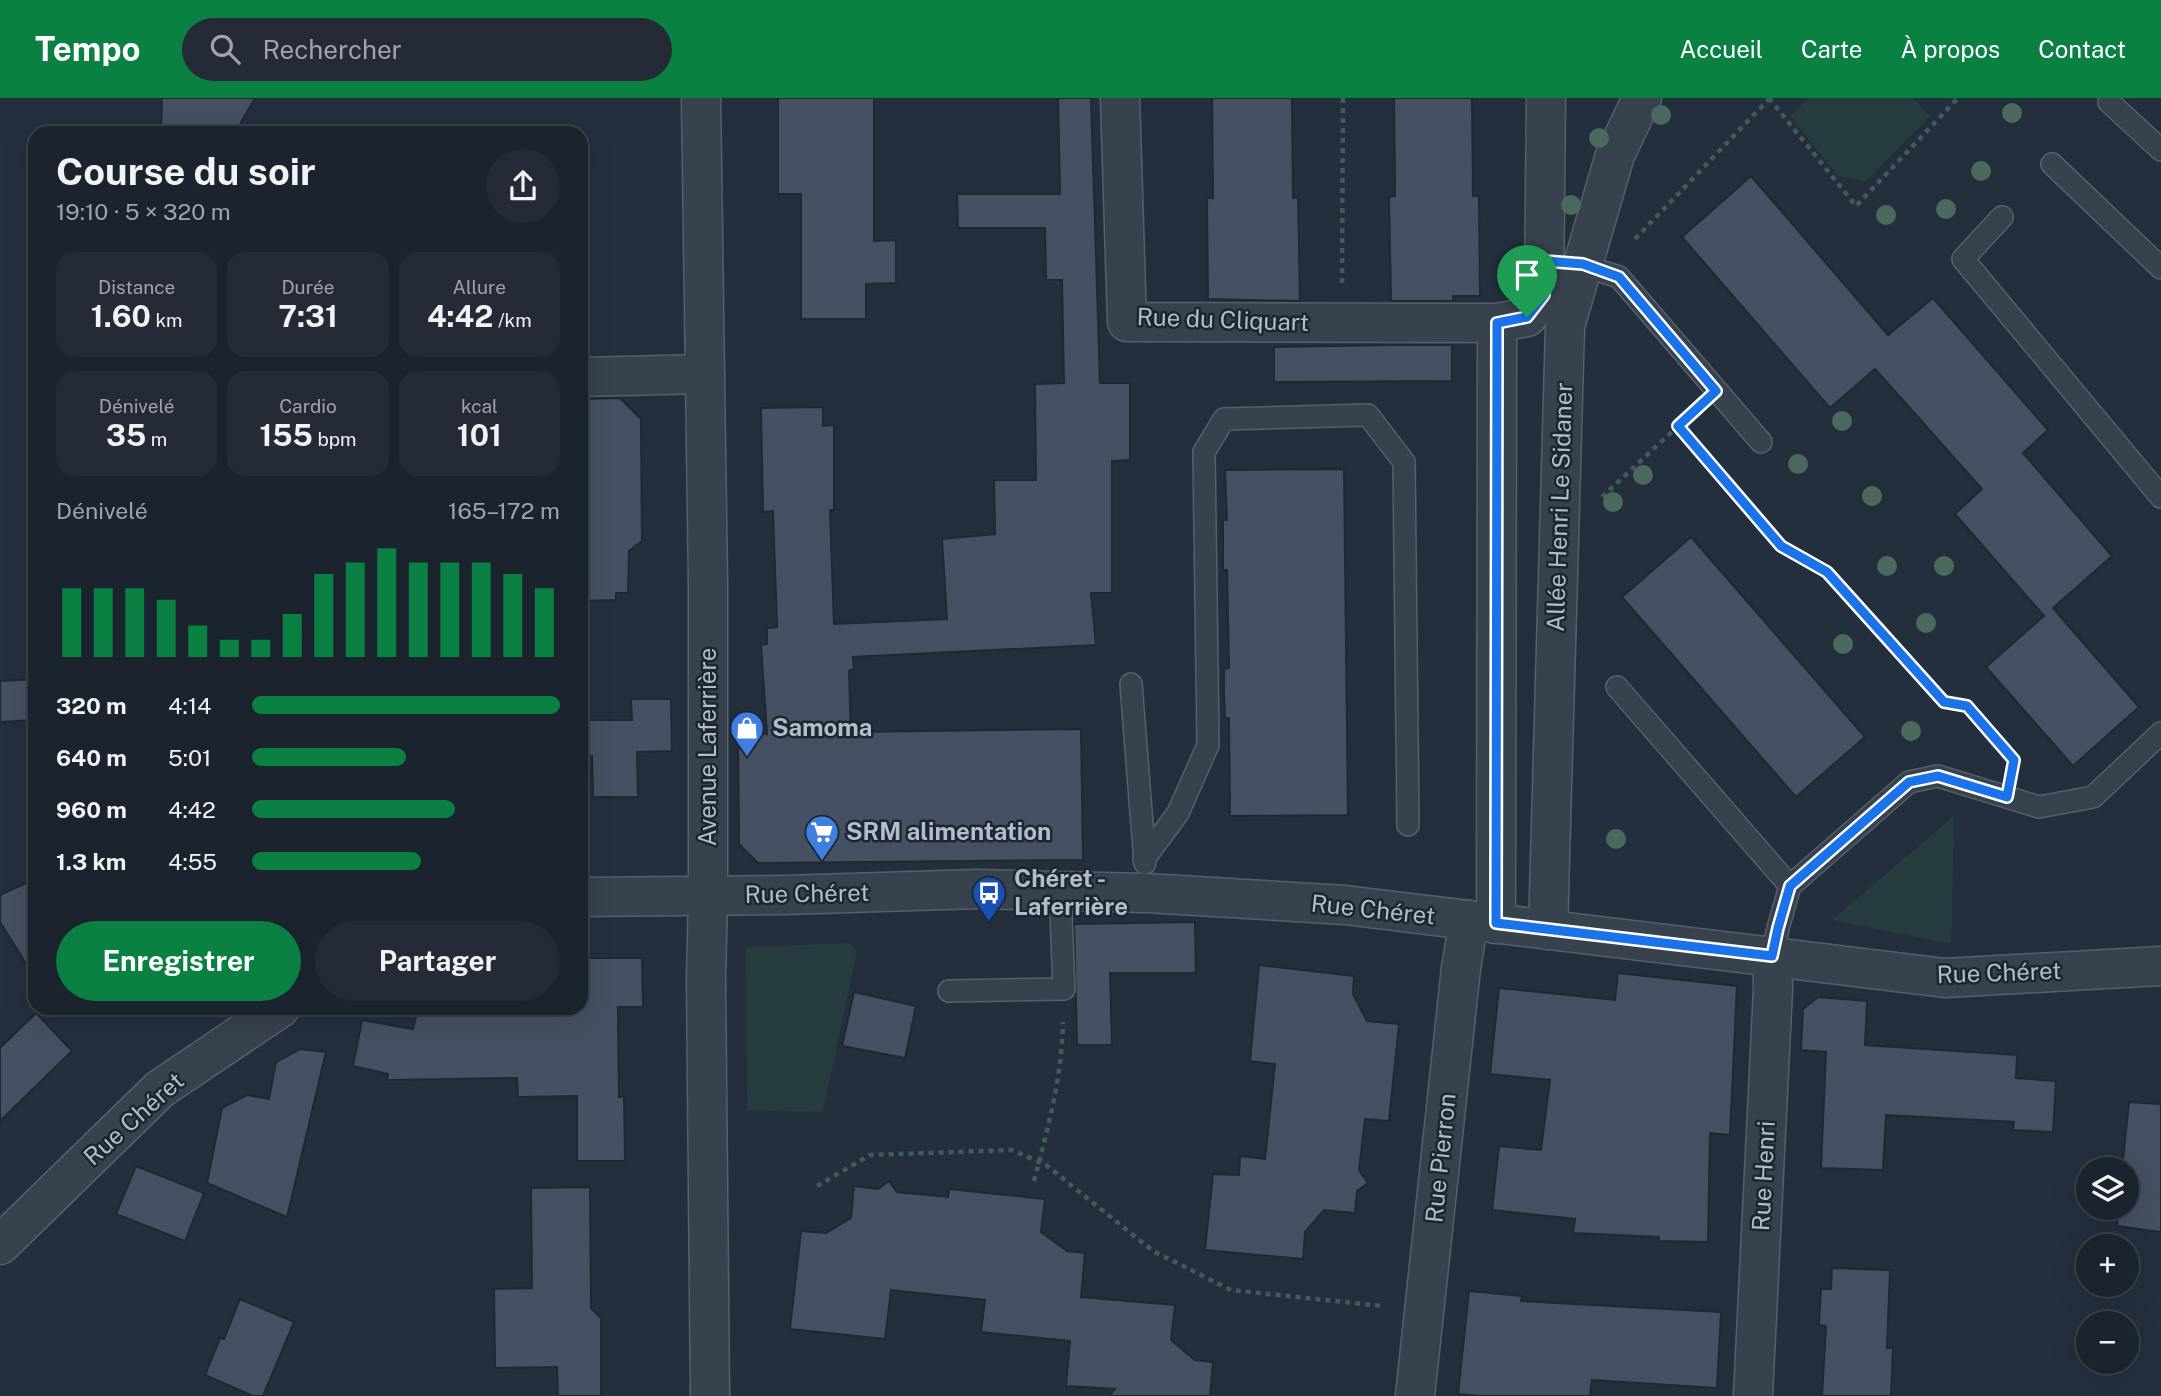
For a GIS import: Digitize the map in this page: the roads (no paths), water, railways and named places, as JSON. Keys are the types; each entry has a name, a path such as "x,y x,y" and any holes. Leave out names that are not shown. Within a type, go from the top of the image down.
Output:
{"street":[{"name":"Avenue Laferrière","path":"701,98 710,1396"},
{"name":"Rue du Cliquart","path":"1120,98 1128,323 1497,323 1527,317 1544,295 1546,98"},
{"name":"Allée Henri Le Sidaner","path":"1548,930 1565,326 1615,155 1642,98"},
{"name":"Rue Pierron","path":"1415,1396 1461,968 1482,922 1497,323"},
{"path":"588,377 705,374"},
{"name":"Rue Chéret","path":"588,897 977,889 1060,891 1146,876 1345,905 1945,978 2161,966"},
{"name":"Rue Henri","path":"1753,1396 1773,1003 1772,956"},
{"name":"Rue Chéret","path":"0,1245 160,1089 269,1015"}],"lane":[{"path":"2109,102 2161,150"},
{"path":"2052,164 2161,268"},
{"path":"2002,217 1963,259 2161,497"},
{"path":"1545,261 1583,264 1619,277 1761,442"},
{"path":"1146,876 1208,745 1204,452 1224,419 1368,415 1404,463 1408,825"},
{"path":"1131,684 1146,876"},
{"path":"1617,687 1790,886"},
{"path":"1772,956 1790,886 1909,782 1938,776 2039,807 2093,797 2161,733"},
{"path":"949,991 1064,989 1060,891"}],"place":[{"name":"Samoma","path":"747,758"},
{"name":"SRM alimentation","path":"822,862"},
{"name":"Chéret - Laferrière","path":"989,923"}]}
